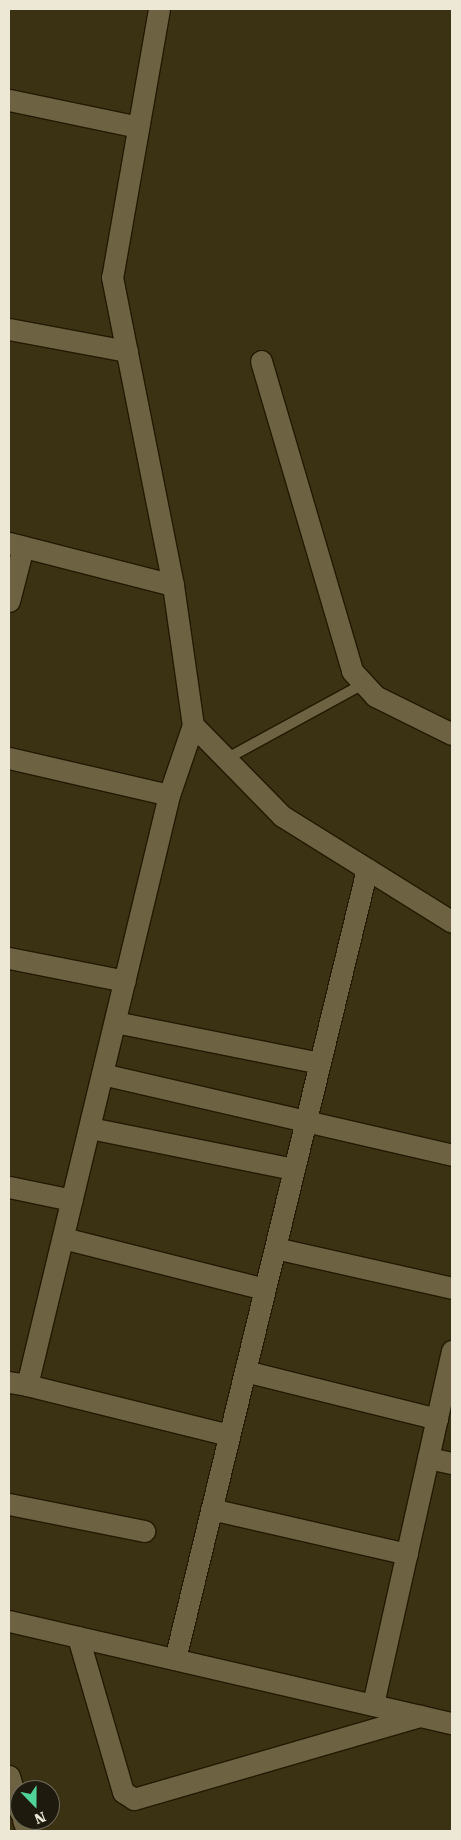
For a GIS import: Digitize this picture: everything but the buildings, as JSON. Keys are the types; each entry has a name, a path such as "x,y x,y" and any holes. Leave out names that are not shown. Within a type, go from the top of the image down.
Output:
{"street":[{"path":"159,9 112,277 173,585 193,725 169,795 63,1238 18,1384 229,1435"},
{"path":"9,100 138,127"},
{"path":"9,329 127,351"},
{"path":"262,361 352,671 361,685 452,734"},
{"path":"9,601 16,545 173,585"},
{"path":"193,725 282,816 452,922"},
{"path":"9,758 169,795"},
{"path":"175,1659 367,869"},
{"path":"9,958 125,981"},
{"path":"115,1022 320,1064"},
{"path":"102,1074 306,1118 452,1155"},
{"path":"90,1128 294,1169"},
{"path":"9,1187 72,1200"},
{"path":"63,1238 265,1289"},
{"path":"275,1248 452,1288"},
{"path":"373,1704 452,1351"},
{"path":"245,1371 437,1419"},
{"path":"428,1458 452,1463"},
{"path":"9,1504 144,1530"},
{"path":"211,1510 407,1554"},
{"path":"9,1621 373,1704 452,1724"},
{"path":"78,1637 123,1792 134,1799 420,1716"}],"lane":[{"path":"226,759 361,685"}]}
